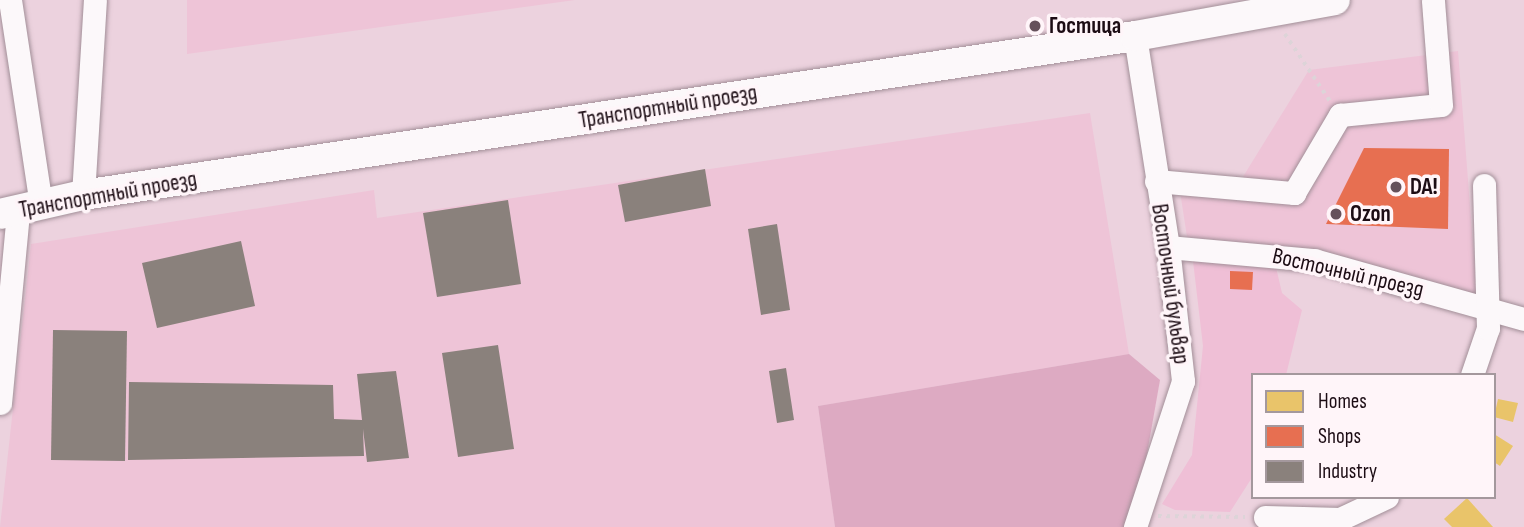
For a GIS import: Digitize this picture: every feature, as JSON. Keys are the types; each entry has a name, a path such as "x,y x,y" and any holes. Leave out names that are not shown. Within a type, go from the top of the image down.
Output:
{"main road":[{"name":"Транспортный проезд","path":"20,210 83,195 1135,36 1250,6 1335,0"}],"street":[{"path":"0,403 20,210 10,0"},
{"path":"83,195 95,0"},
{"path":"1156,181 1294,193 1339,115 1441,105 1433,0"},
{"name":"Восточный бульвар","path":"1135,36 1168,247 1183,381 1136,522"},
{"path":"1473,373 1488,328 1484,185"},
{"name":"Восточный проезд","path":"1168,247 1314,260 1524,319"},
{"path":"1265,517 1340,519 1383,499"}],"path":[{"path":"1283,30 1339,115"},
{"path":"1136,522 1265,517"}],"shaded area":[{"path":"187,0 575,0 187,54"},
{"path":"1458,51 1477,296 1325,252 1187,237 1177,172 1241,180 1309,70"},
{"path":"1090,113 1129,354 818,406 835,527 0,527 31,244 374,190 377,218"},
{"path":"1193,261 1275,263 1282,293 1302,310 1286,373 1251,373 1251,479 1230,512 1175,510 1162,504 1192,455 1203,346"},
{"path":"1129,354 1160,380 1142,482 1126,527 835,527 818,406"}],"building: Homes":[{"path":"1498,399 1518,403 1513,422 1496,418"},
{"path":"1496,435 1513,446 1500,466 1496,463"},
{"path":"1468,499 1493,527 1452,527 1444,519"}],"building: Shops":[{"name":"DA!","path":"1364,148 1449,149 1448,229 1326,224"},
{"path":"1230,271 1253,272 1252,290 1230,289"}],"building: Industry":[{"path":"705,169 711,206 625,222 618,185"},
{"path":"508,200 521,284 437,297 423,213"},
{"path":"777,224 790,310 761,315 748,229"},
{"path":"241,241 255,306 157,328 142,263"},
{"path":"53,330 127,331 125,461 51,460"},
{"path":"498,345 514,449 458,457 442,353"},
{"path":"786,368 794,420 777,423 769,371"},
{"path":"396,371 409,458 367,462 363,429 364,456 128,460 129,382 333,385 334,419 362,420 357,374"}],"place":[{"name":"Гостица","path":"1035,26"},
{"name":"DA!","path":"1396,187"},
{"name":"Ozon","path":"1336,214"}]}
